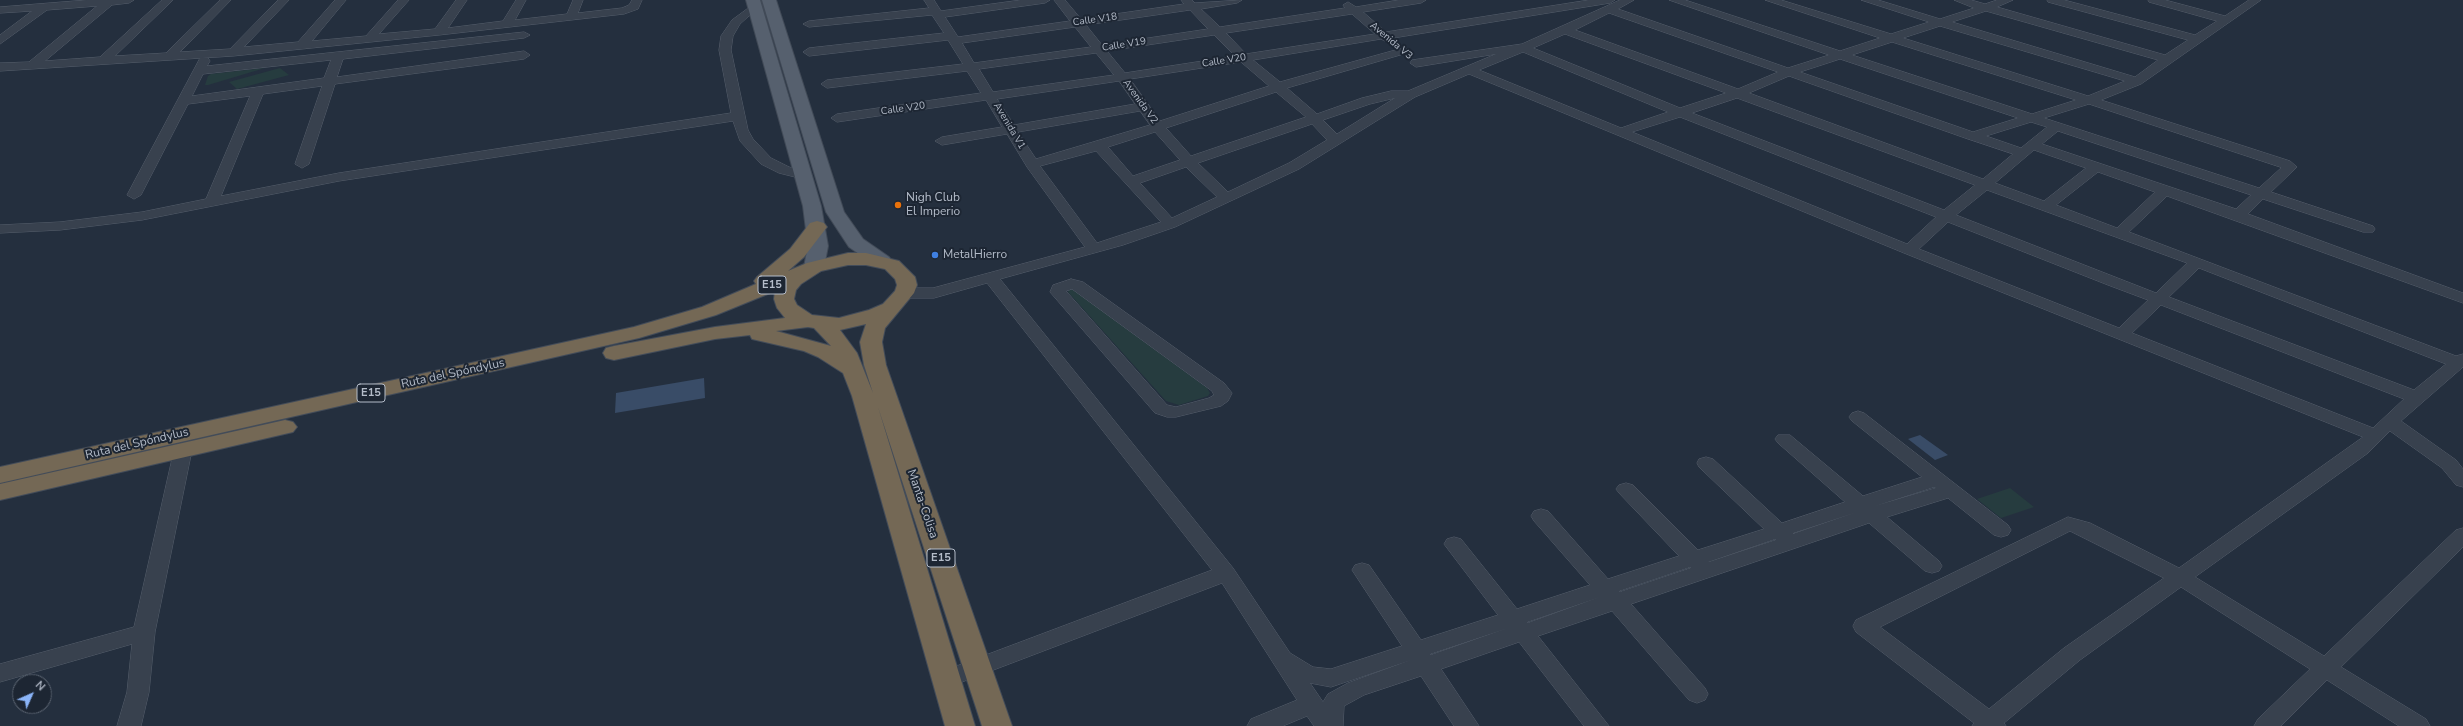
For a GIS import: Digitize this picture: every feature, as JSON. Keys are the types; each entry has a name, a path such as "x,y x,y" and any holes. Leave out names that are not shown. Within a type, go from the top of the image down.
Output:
{"highway":[{"path":"738,299 797,253 817,227"},
{"name":"E15","path":"848,259 882,261 901,271 907,285 897,300 858,321 814,322 795,315 787,308 784,299 786,289 794,280 810,269 848,259"},
{"name":"Ruta del Spóndylus","path":"0,474 64,469 182,450 679,322 810,269"},
{"name":"Manta-Colisa","path":"897,300 879,319 874,328 871,342 875,365 997,726"},
{"name":"Ruta del Spóndylus","path":"0,492 64,469 390,396 731,331 814,322"},
{"name":"Manta-Colisa","path":"814,322 838,341 846,353 863,396 960,726"},
{"path":"731,331 796,341 826,352 853,370"}],"main road":[{"path":"759,2 817,227 818,246 810,269"},
{"path":"759,2 835,212 856,243 882,261"}],"street":[{"path":"0,10 49,3 129,0"},
{"path":"104,60 168,0"},
{"path":"168,57 226,0"},
{"path":"233,52 284,0"},
{"path":"301,46 340,0"},
{"path":"370,39 404,0"},
{"path":"439,32 462,0"},
{"path":"508,23 521,0"},
{"path":"571,17 578,0"},
{"path":"0,67 233,52 439,32 624,11 634,7 637,0"},
{"path":"809,24 934,9 1045,0"},
{"name":"Avenida V2","path":"1059,0 1122,77 1157,126 1189,162 1226,198"},
{"name":"Calle V18","path":"809,52 952,38 1077,23 1189,3 1237,0"},
{"name":"Avenida V3","path":"1342,0 1403,52 1441,81"},
{"name":"Calle V19","path":"827,84 1099,49 1421,0"},
{"path":"1557,0 1566,6"},
{"path":"897,300 934,293 991,278 1094,249 1170,224 1294,166 1411,94 1565,30 1609,5 1629,0"},
{"path":"1674,0 2368,229"},
{"path":"1770,0 2089,100 2285,164 2290,167 2238,215"},
{"path":"1866,0 2137,81"},
{"path":"1959,0 2167,59"},
{"path":"1620,132 1739,93 1791,71 2008,0"},
{"path":"2052,0 2197,39"},
{"path":"2153,0 2227,20"},
{"path":"1973,136 2089,100 2137,81 2254,0"},
{"path":"32,65 110,1"},
{"path":"759,2 736,22 727,36 725,50 737,112 747,141 754,151 766,162 784,170 803,175"},
{"path":"0,41 49,3"},
{"path":"1189,3 1244,58 1314,118 1336,141"},
{"path":"1609,5 1973,136 2096,167 2238,215 2463,298"},
{"name":"Calle V20","path":"837,118 1122,77 1566,6 1609,5"},
{"name":"Avenida V1","path":"934,9 1032,164 1094,249"},
{"path":"1565,30 1985,183 2461,361"},
{"path":"134,196 202,66 338,56 525,31 524,59 328,82 184,101"},
{"path":"1416,62 1521,47 1679,112 1947,215 2157,299 2416,397"},
{"path":"1032,164 1099,146 1277,87 1403,52"},
{"path":"302,164 328,82 338,56"},
{"path":"1469,70 1909,250 2376,436"},
{"path":"213,199 258,91"},
{"path":"1131,181 1372,99 1390,95 1411,94"},
{"path":"942,141 1142,107"},
{"path":"0,229 83,224 213,199 346,176 737,112"},
{"path":"1909,250 1947,215 2056,126"},
{"path":"1099,146 1170,224"},
{"path":"2046,206 2096,167"},
{"path":"2120,233 2164,191"},
{"path":"0,220 110,213 213,199"},
{"path":"2121,335 2197,262"},
{"path":"1041,264 1065,285 1077,285 1218,387 1223,393 1222,397 1215,402 1176,412 1167,412 1161,409 1058,292 1059,288 1065,285"},
{"path":"991,278 1226,573 1326,726"},
{"path":"2418,726 2325,670 2180,578 2083,528 2068,524 1864,626 1989,725 2072,654 2180,578 2361,449 2391,423 2416,397 2461,361"},
{"path":"1858,417 2001,530"},
{"path":"2391,423 2450,464 2463,480"},
{"path":"1784,440 1932,566"},
{"path":"129,726 138,692 144,632 182,450"},
{"path":"1706,463 1784,536"},
{"path":"0,500 64,469"},
{"path":"1283,659 1307,674 1323,678 1355,679 1518,626 1784,536 1944,485"},
{"path":"1626,489 1699,565"},
{"path":"1541,516 1697,694"},
{"path":"2266,726 2463,535"},
{"path":"1454,544 1597,726"},
{"path":"1362,570 1467,726"},
{"path":"946,679 1226,573"},
{"path":"0,673 144,632"},
{"path":"1330,726 1331,708 1336,700 1355,679"},
{"path":"1259,726 1312,704"}],"green space":[{"path":"265,68 205,85 208,76 211,74"},
{"path":"280,68 289,75 237,89 229,82"},
{"path":"1069,290 1073,290 1207,388 1210,393 1208,396 1179,405 1166,401 1068,292"},
{"path":"2010,488 2034,507 2001,518 1977,499"}],"water":[{"path":"704,378 705,398 615,413 616,393"},
{"path":"1920,435 1948,455 1935,460 1908,439"}],"place":[{"name":"Nigh Club El Imperio","path":"898,205"},
{"name":"MetalHierro","path":"935,255"}]}
